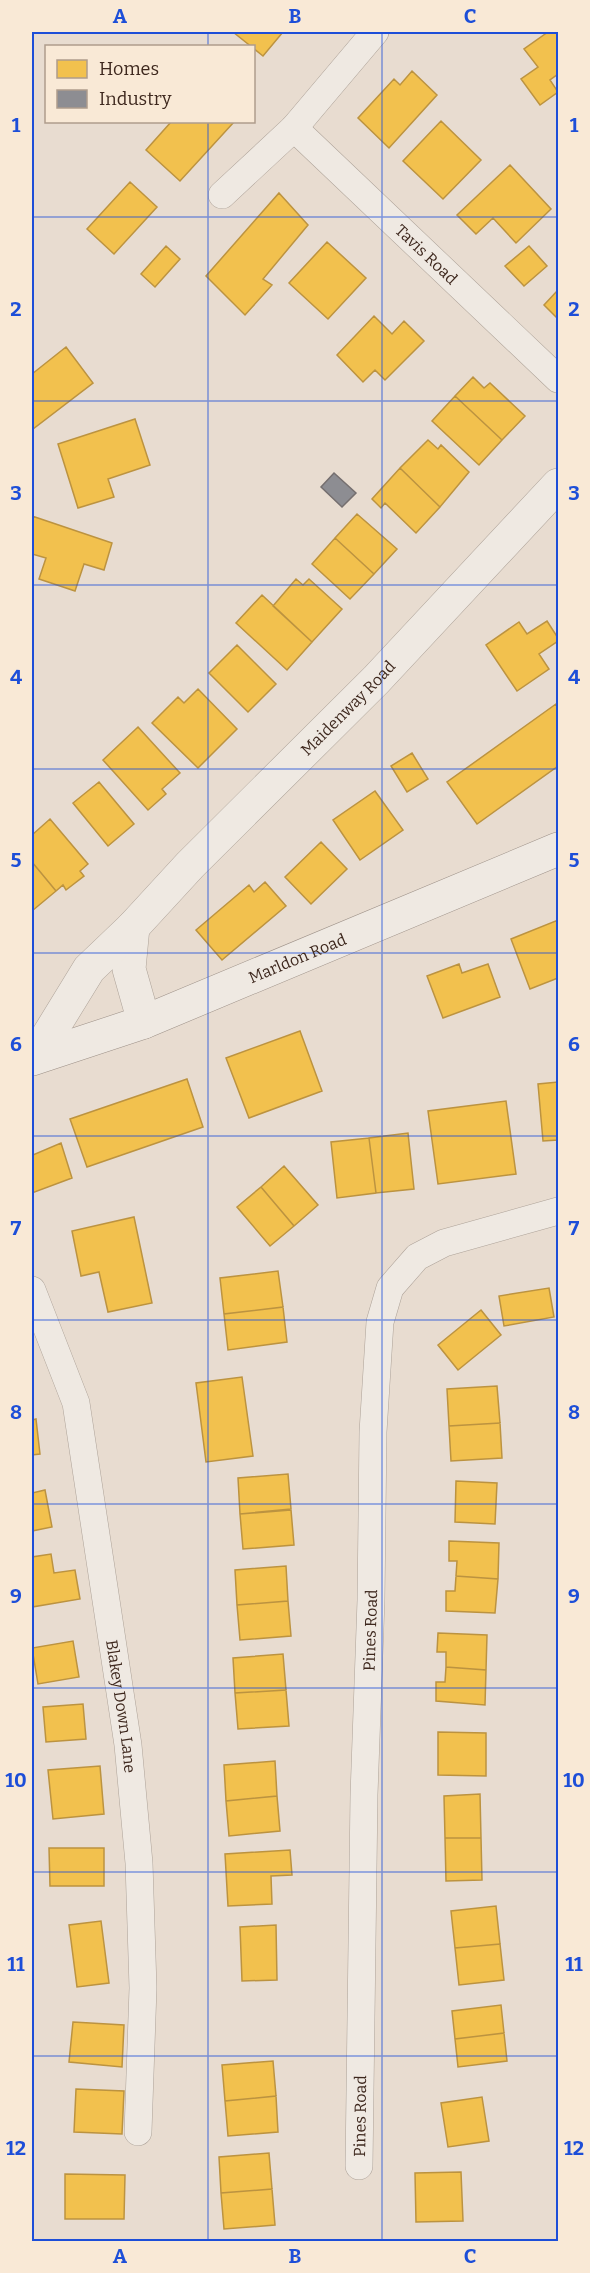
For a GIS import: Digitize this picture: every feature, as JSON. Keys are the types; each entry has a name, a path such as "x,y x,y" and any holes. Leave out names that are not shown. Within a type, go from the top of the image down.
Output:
{"street":[{"path":"222,195 294,128 375,32"},
{"name":"Tavis Road","path":"294,128 558,380"},
{"name":"Maidenway Road","path":"33,1058 89,969 376,680 558,485"},
{"name":"Marldon Road","path":"33,1058 144,1022 558,849"},
{"path":"133,927 129,969 144,1022"},
{"name":"Pines Road","path":"359,2166 364,1795 373,1432 380,1322 390,1288 417,1257 444,1243 558,1211"},
{"name":"Blakey Down Lane","path":"32,1290 76,1402 128,1745 139,1863 143,1988 138,2132"}],"building: Homes":[{"path":"233,32 283,32 263,56 255,50 255,45 249,45"},
{"path":"548,32 558,32 558,74 550,80 558,92 540,105 521,79 538,67 524,49"},
{"path":"412,71 437,95 389,148 358,118 394,79 400,85"},
{"path":"441,121 481,160 443,199 403,161"},
{"path":"170,123 233,123 180,181 146,150"},
{"path":"510,165 551,209 516,243 493,218 476,234 457,215"},
{"path":"130,182 157,207 114,254 87,229"},
{"path":"279,193 308,225 263,279 272,285 245,315 206,276"},
{"path":"327,242 366,278 328,319 289,283"},
{"path":"166,246 180,259 155,287 141,274"},
{"path":"529,246 547,266 524,286 505,266"},
{"path":"557,291 558,293 558,319 544,305"},
{"path":"374,316 392,334 404,321 424,341 385,380 375,370 363,382 337,355"},
{"path":"66,347 93,383 33,429 32,374"},
{"path":"473,377 484,388 490,383 525,416 502,440 455,396"},
{"path":"455,396 502,440 479,465 432,421"},
{"path":"135,419 150,465 108,479 114,497 78,508 58,444"},
{"path":"428,440 438,449 441,445 469,472 440,507 400,468"},
{"path":"400,468 440,507 416,533 385,503 381,508 372,499"},
{"path":"357,514 397,549 374,574 335,538"},
{"path":"32,516 112,543 104,570 84,564 75,591 39,579 46,558 32,554"},
{"path":"335,538 374,574 350,599 312,564"},
{"path":"296,579 303,585 309,579 342,609 312,642 273,606"},
{"path":"262,595 312,642 287,670 236,623"},
{"path":"547,621 558,638 558,641 539,654 549,669 517,691 486,645 519,622 527,634"},
{"path":"237,645 276,684 248,712 209,673"},
{"path":"198,689 237,729 198,768 152,723 178,697 184,703"},
{"path":"556,704 558,707 558,766 477,824 447,782"},
{"path":"138,727 180,773 162,789 166,794 148,810 103,760"},
{"path":"412,753 428,779 407,792 391,766"},
{"path":"99,782 134,824 108,846 73,803"},
{"path":"375,791 403,830 360,860 333,820"},
{"path":"50,819 88,864 80,871 84,876 66,890 63,885 56,891 32,862 32,835"},
{"path":"321,842 347,869 311,904 285,877"},
{"path":"32,862 56,891 32,911"},
{"path":"265,882 286,906 222,960 196,930 249,885 254,892"},
{"path":"558,920 558,978 530,989 511,939"},
{"path":"459,964 462,973 488,964 500,997 443,1018 427,976"},
{"path":"300,1031 322,1091 249,1118 226,1058"},
{"path":"187,1079 203,1127 87,1167 70,1119"},
{"path":"558,1082 558,1140 543,1141 538,1084"},
{"path":"506,1101 516,1174 438,1184 428,1111"},
{"path":"408,1133 414,1189 376,1193 369,1138"},
{"path":"369,1138 376,1193 337,1198 331,1142"},
{"path":"61,1143 72,1178 32,1193 32,1150 33,1155"},
{"path":"284,1166 318,1205 294,1226 261,1187"},
{"path":"261,1187 294,1226 270,1246 237,1207"},
{"path":"134,1217 152,1303 108,1312 99,1272 81,1276 72,1231"},
{"path":"278,1271 283,1307 224,1314 220,1278"},
{"path":"549,1288 554,1317 504,1326 499,1296"},
{"path":"283,1307 287,1342 228,1350 224,1314"},
{"path":"481,1310 501,1335 458,1370 438,1345"},
{"path":"242,1377 253,1456 206,1462 196,1383"},
{"path":"497,1386 500,1423 449,1426 447,1389"},
{"path":"36,1419 40,1454 32,1455 32,1420"},
{"path":"500,1423 502,1458 451,1461 449,1426"},
{"path":"288,1474 291,1509 240,1514 238,1478"},
{"path":"456,1481 497,1483 495,1524 455,1522"},
{"path":"45,1490 52,1527 32,1531 32,1493"},
{"path":"291,1510 294,1545 243,1549 240,1514"},
{"path":"449,1541 499,1543 498,1579 456,1576 457,1561 449,1561"},
{"path":"51,1554 54,1573 75,1570 80,1599 32,1607 32,1557"},
{"path":"286,1566 288,1601 237,1605 235,1570"},
{"path":"456,1576 498,1579 495,1613 446,1611 446,1591 455,1591"},
{"path":"288,1601 291,1636 240,1640 237,1605"},
{"path":"438,1633 487,1635 486,1670 446,1667 446,1652 437,1652"},
{"path":"73,1641 79,1677 38,1684 32,1648"},
{"path":"283,1654 286,1690 235,1693 233,1658"},
{"path":"446,1667 486,1670 485,1705 436,1701 436,1682 445,1682"},
{"path":"286,1690 289,1726 238,1729 235,1693"},
{"path":"83,1704 86,1739 46,1742 43,1707"},
{"path":"438,1732 486,1733 486,1776 438,1775"},
{"path":"275,1761 277,1796 226,1801 224,1765"},
{"path":"100,1766 104,1814 53,1819 48,1770"},
{"path":"480,1794 481,1838 445,1838 444,1796"},
{"path":"277,1796 280,1831 229,1836 226,1801"},
{"path":"445,1838 481,1838 482,1880 446,1881"},
{"path":"49,1848 104,1848 104,1886 50,1886"},
{"path":"290,1850 292,1875 271,1876 272,1904 228,1906 225,1854"},
{"path":"496,1906 500,1944 455,1948 451,1911"},
{"path":"101,1921 109,1983 77,1987 69,1925"},
{"path":"276,1925 277,1980 242,1981 240,1927"},
{"path":"500,1944 504,1980 459,1985 455,1948"},
{"path":"501,2005 504,2033 455,2039 452,2011"},
{"path":"73,2022 124,2025 122,2067 69,2062"},
{"path":"504,2033 507,2061 458,2067 455,2039"},
{"path":"273,2061 276,2096 225,2101 222,2065"},
{"path":"76,2089 124,2091 122,2134 74,2132"},
{"path":"276,2096 278,2132 228,2136 225,2101"},
{"path":"482,2097 489,2141 448,2147 441,2103"},
{"path":"269,2153 272,2189 221,2193 219,2157"},
{"path":"461,2172 463,2221 416,2222 415,2173"},
{"path":"65,2174 125,2175 124,2219 65,2219"},
{"path":"272,2189 275,2225 224,2229 221,2193"}],"building: Industry":[{"path":"334,473 356,493 342,507 321,487"}]}
